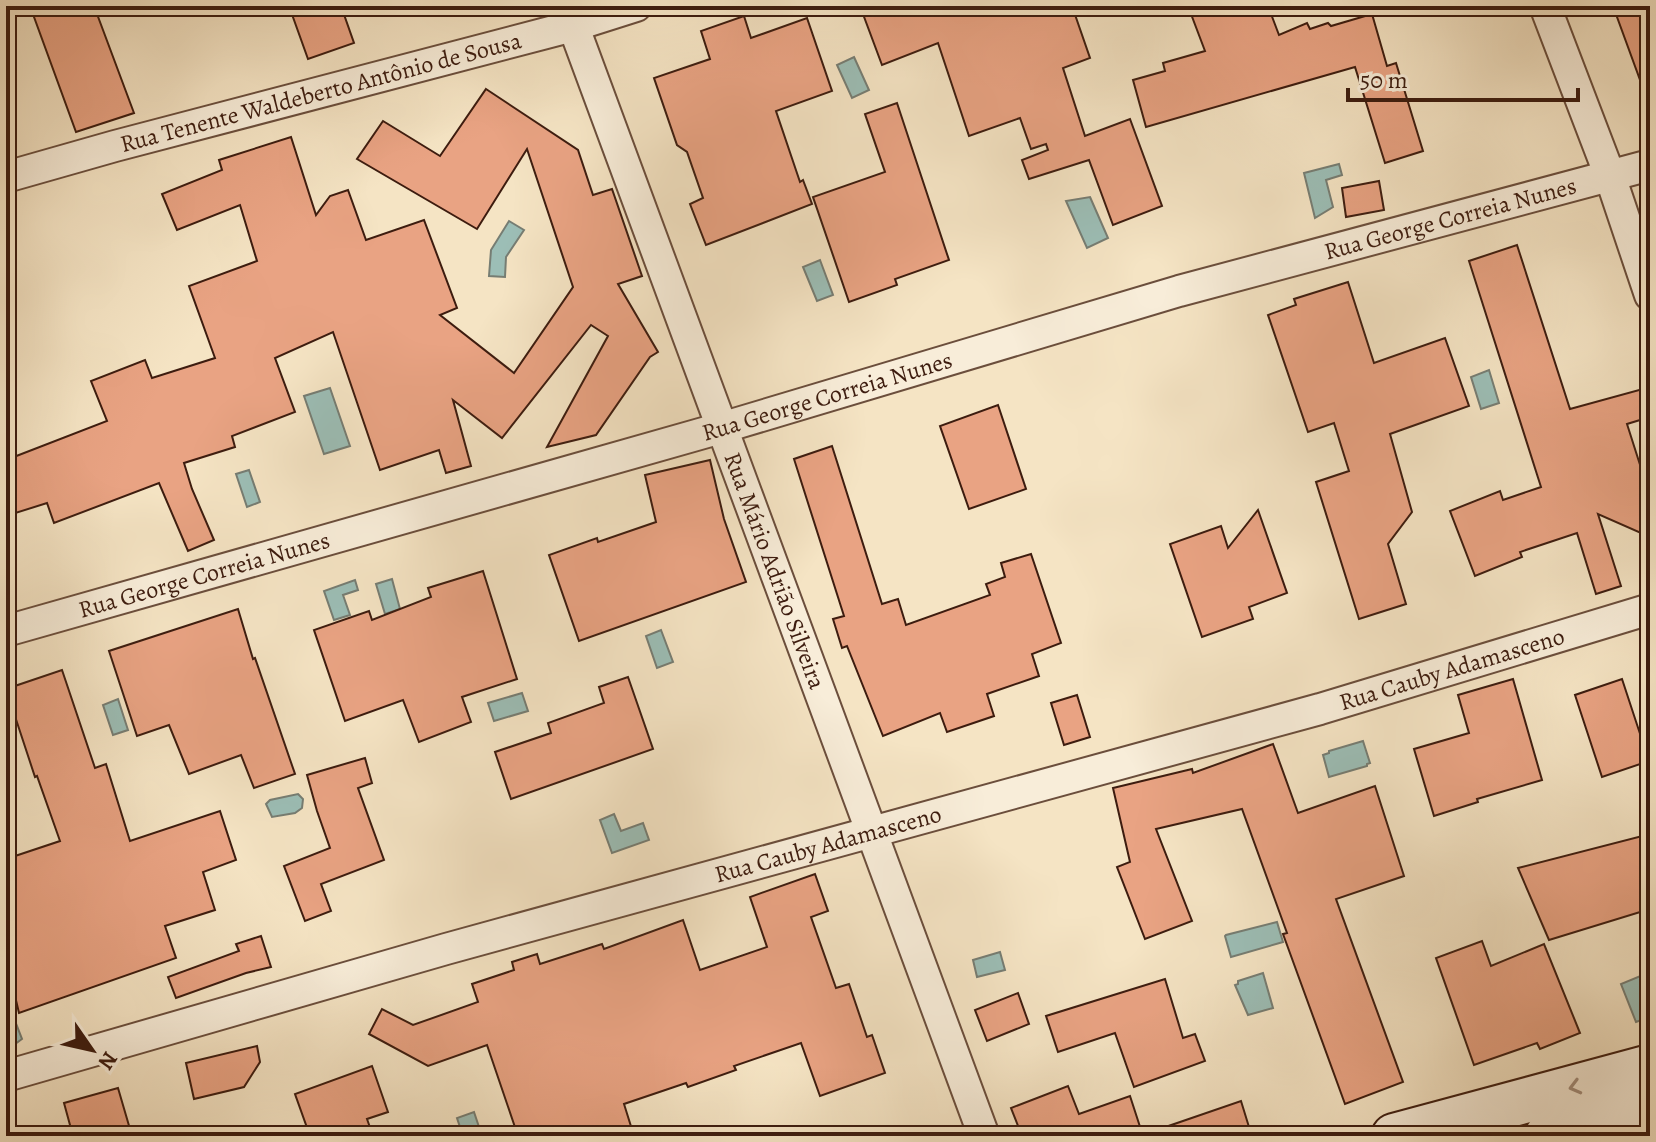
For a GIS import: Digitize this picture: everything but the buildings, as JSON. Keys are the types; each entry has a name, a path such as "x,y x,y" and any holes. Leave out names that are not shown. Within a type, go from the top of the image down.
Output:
{"main road":[{"path":"1394,1136 1650,1067"},
{"path":"1547,1136 1650,1107"}],"street":[{"name":"Rua Tenente Waldeberto Antônio de Sousa","path":"6,177 570,16 636,6"},
{"path":"1545,6 1610,176 1650,295"},
{"name":"Rua Mário Adrião Silveira","path":"570,16 984,1136"},
{"name":"Rua George Correia Nunes","path":"6,631 721,428 1179,291 1650,165"},
{"name":"Rua Cauby Adamasceno","path":"6,1076 446,949 1320,709 1650,609"}],"water":[{"path":"854,57 869,90 852,98 837,65"},
{"path":"1339,164 1342,175 1326,180 1333,207 1315,218 1304,173"},
{"path":"1090,197 1108,238 1087,248 1066,201"},
{"path":"509,221 524,230 506,257 505,277 489,276 491,250"},
{"path":"820,260 833,295 817,301 803,267"},
{"path":"1489,370 1499,403 1481,409 1471,377"},
{"path":"330,388 350,446 324,454 304,396"},
{"path":"249,470 260,502 247,507 236,474"},
{"path":"392,579 400,609 385,614 376,584"},
{"path":"355,580 358,590 343,595 350,615 334,620 324,591"},
{"path":"661,630 673,662 657,668 646,636"},
{"path":"522,693 528,711 494,721 488,703"},
{"path":"118,699 128,730 113,735 103,705"},
{"path":"1363,741 1370,763 1329,777 1323,755"},
{"path":"298,794 303,799 302,808 295,813 272,817 266,804 270,800"},
{"path":"614,814 621,831 643,823 649,840 612,853 600,820"},
{"path":"1277,922 1283,942 1231,957 1226,935"},
{"path":"1000,952 1005,970 977,977 973,960"},
{"path":"1650,961 1650,1017 1636,1022 1621,984 1648,973 1645,963"},
{"path":"1263,973 1273,1008 1248,1015 1235,985 1238,981"},
{"path":"10,1008 22,1039 7,1050 6,1010"},
{"path":"474,1112 482,1136 463,1136 457,1118"}]}
